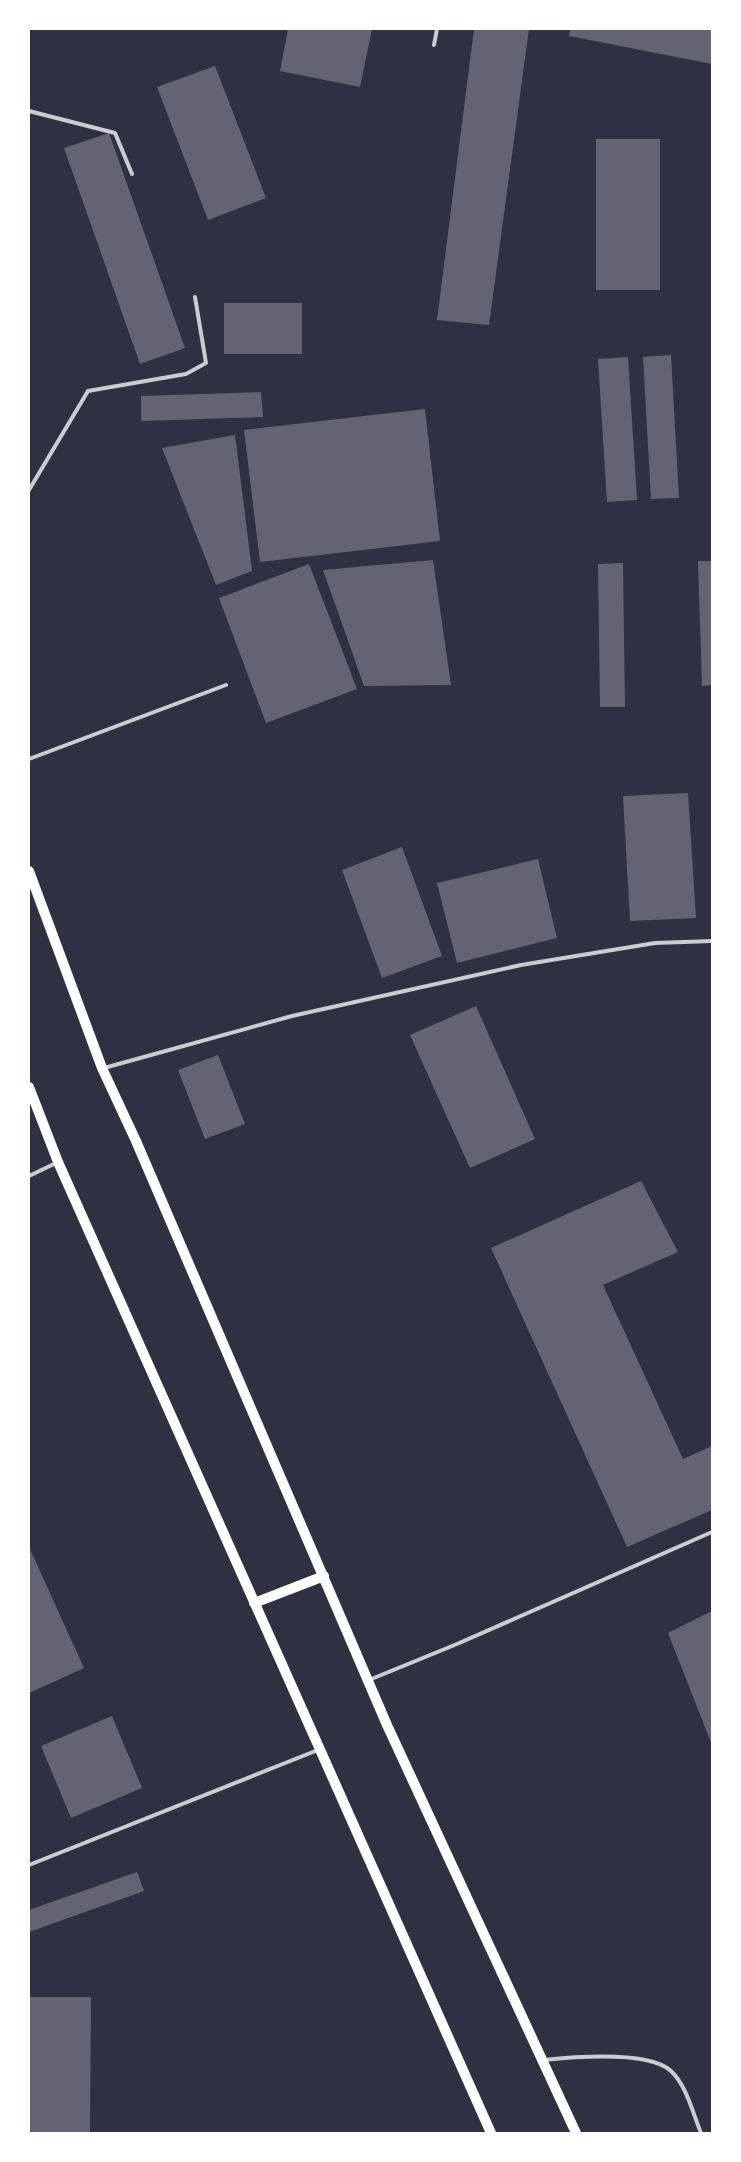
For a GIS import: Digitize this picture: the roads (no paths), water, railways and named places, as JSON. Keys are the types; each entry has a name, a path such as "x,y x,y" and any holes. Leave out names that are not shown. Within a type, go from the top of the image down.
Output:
{"main road":[{"path":"29,871 102,1068 136,1140 367,1680 576,2133"},
{"path":"29,1087 58,1162 491,2133"},
{"path":"254,1604 324,1576"}],"lane":[{"path":"434,45 437,29"},
{"path":"29,111 115,133 132,174"},
{"path":"29,490 88,390 186,374 206,363 195,297"},
{"path":"29,759 226,685"},
{"path":"102,1068 292,1016 521,965 655,943 712,940"},
{"path":"29,1176 58,1162"},
{"path":"367,1680 458,1644 712,1532"},
{"path":"29,1865 320,1749"},
{"path":"543,2060 600,2055 657,2063 670,2070 680,2082 701,2133"}]}
